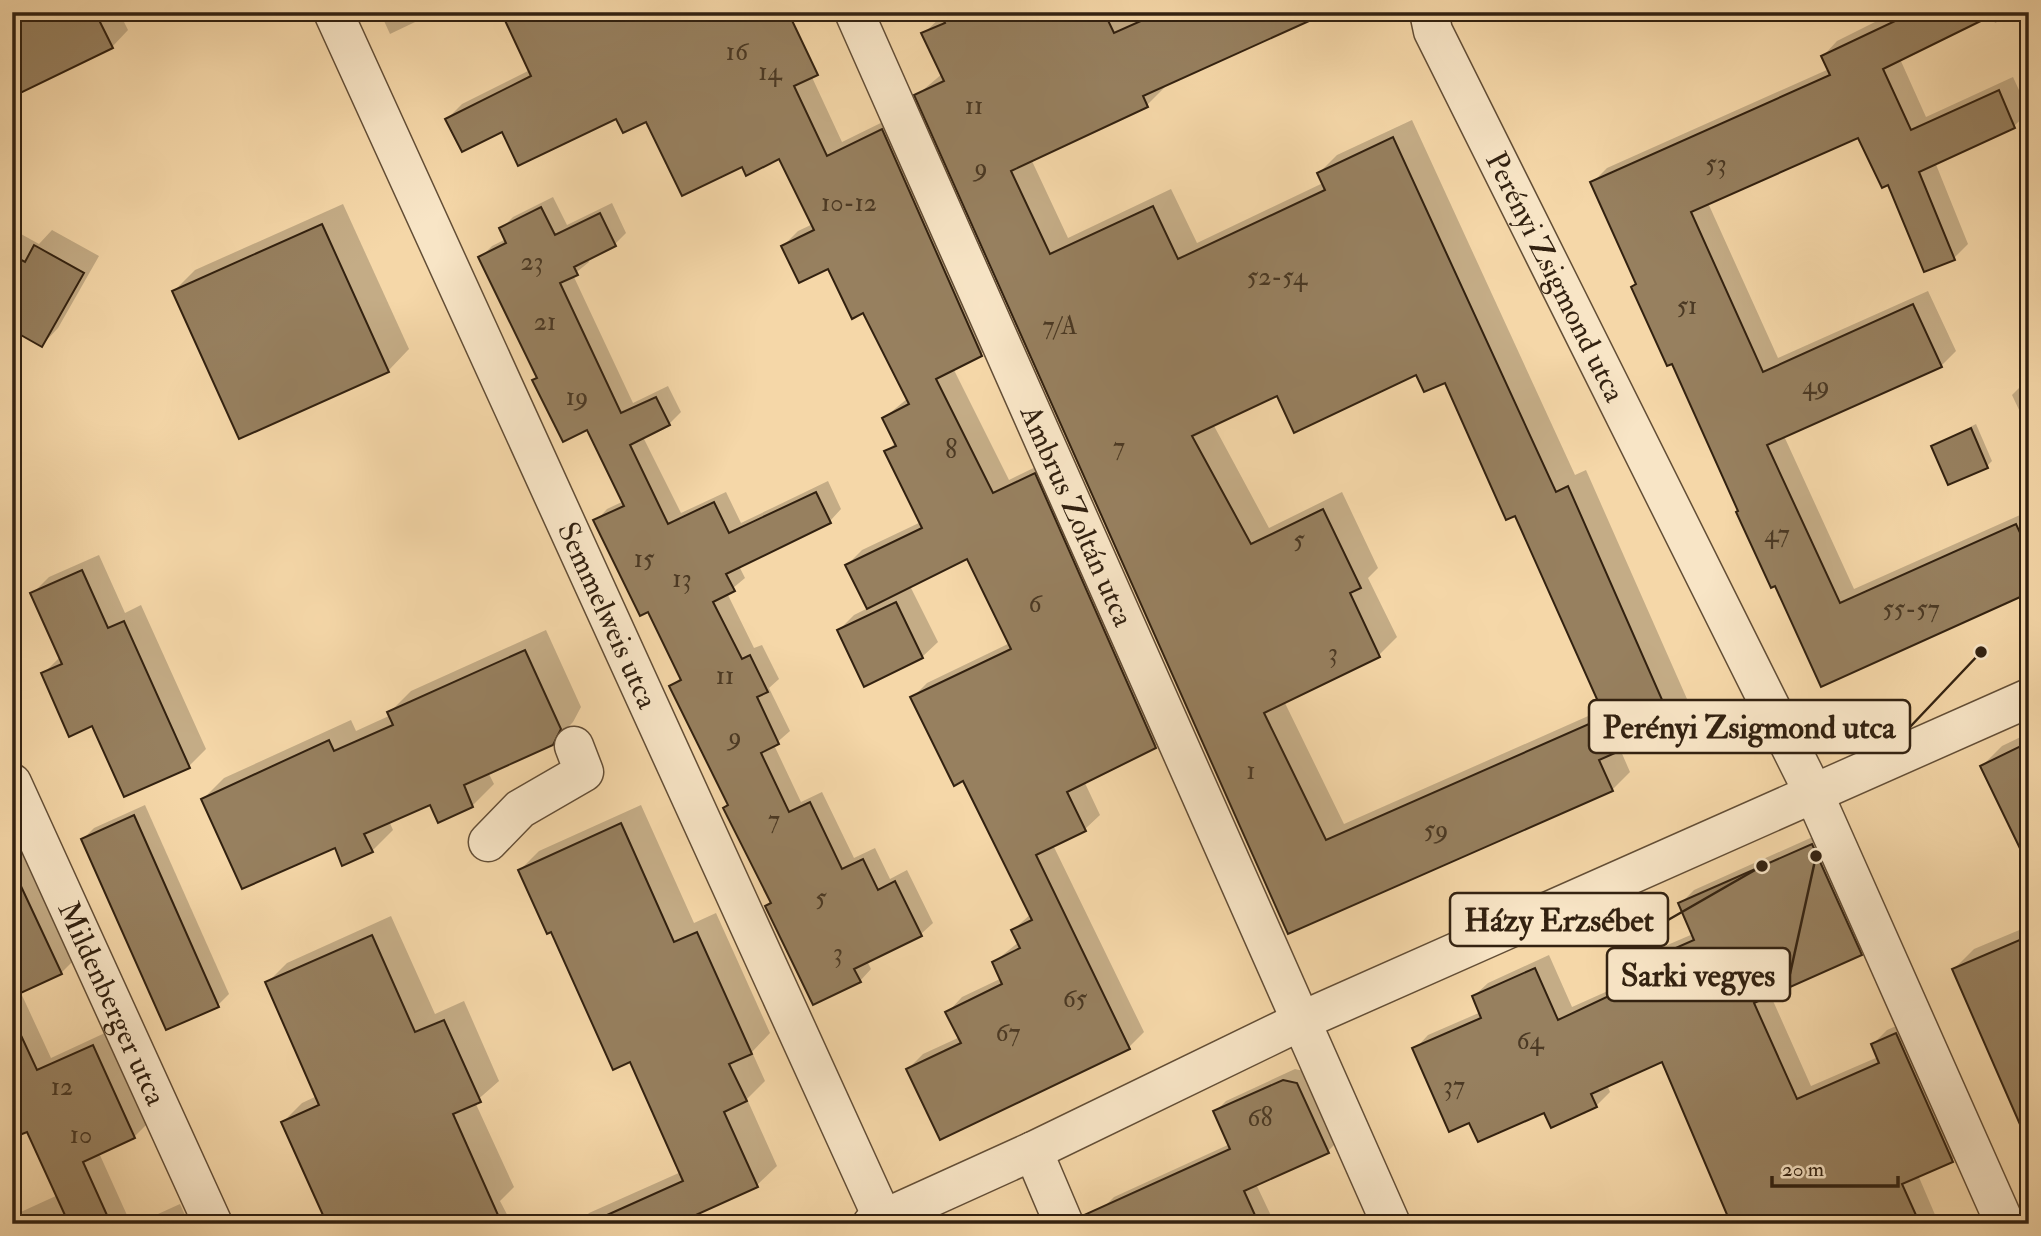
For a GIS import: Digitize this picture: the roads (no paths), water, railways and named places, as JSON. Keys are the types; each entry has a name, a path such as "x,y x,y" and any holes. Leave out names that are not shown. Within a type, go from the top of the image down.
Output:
{"street":[{"name":"Semmelweis utca","path":"333,12 878,1221"},
{"name":"Ambrus Zoltán utca","path":"854,12 1303,1020 1391,1224"},
{"name":"Perényi Zsigmond utca","path":"1429,12 1433,31 1812,792 2005,1224"},
{"path":"878,1221 1033,1151 1303,1020 2029,698"},
{"path":"488,842 520,809 584,772 574,747"},
{"name":"Mildenberger utca","path":"12,783 213,1224"},
{"path":"1033,1151 1064,1224"}],"place":[{"name":"Perényi Zsigmond utca","path":"1981,652"},
{"name":"Sarki vegyes","path":"1816,856"},
{"name":"Házy Erzsébet","path":"1762,866"}]}
